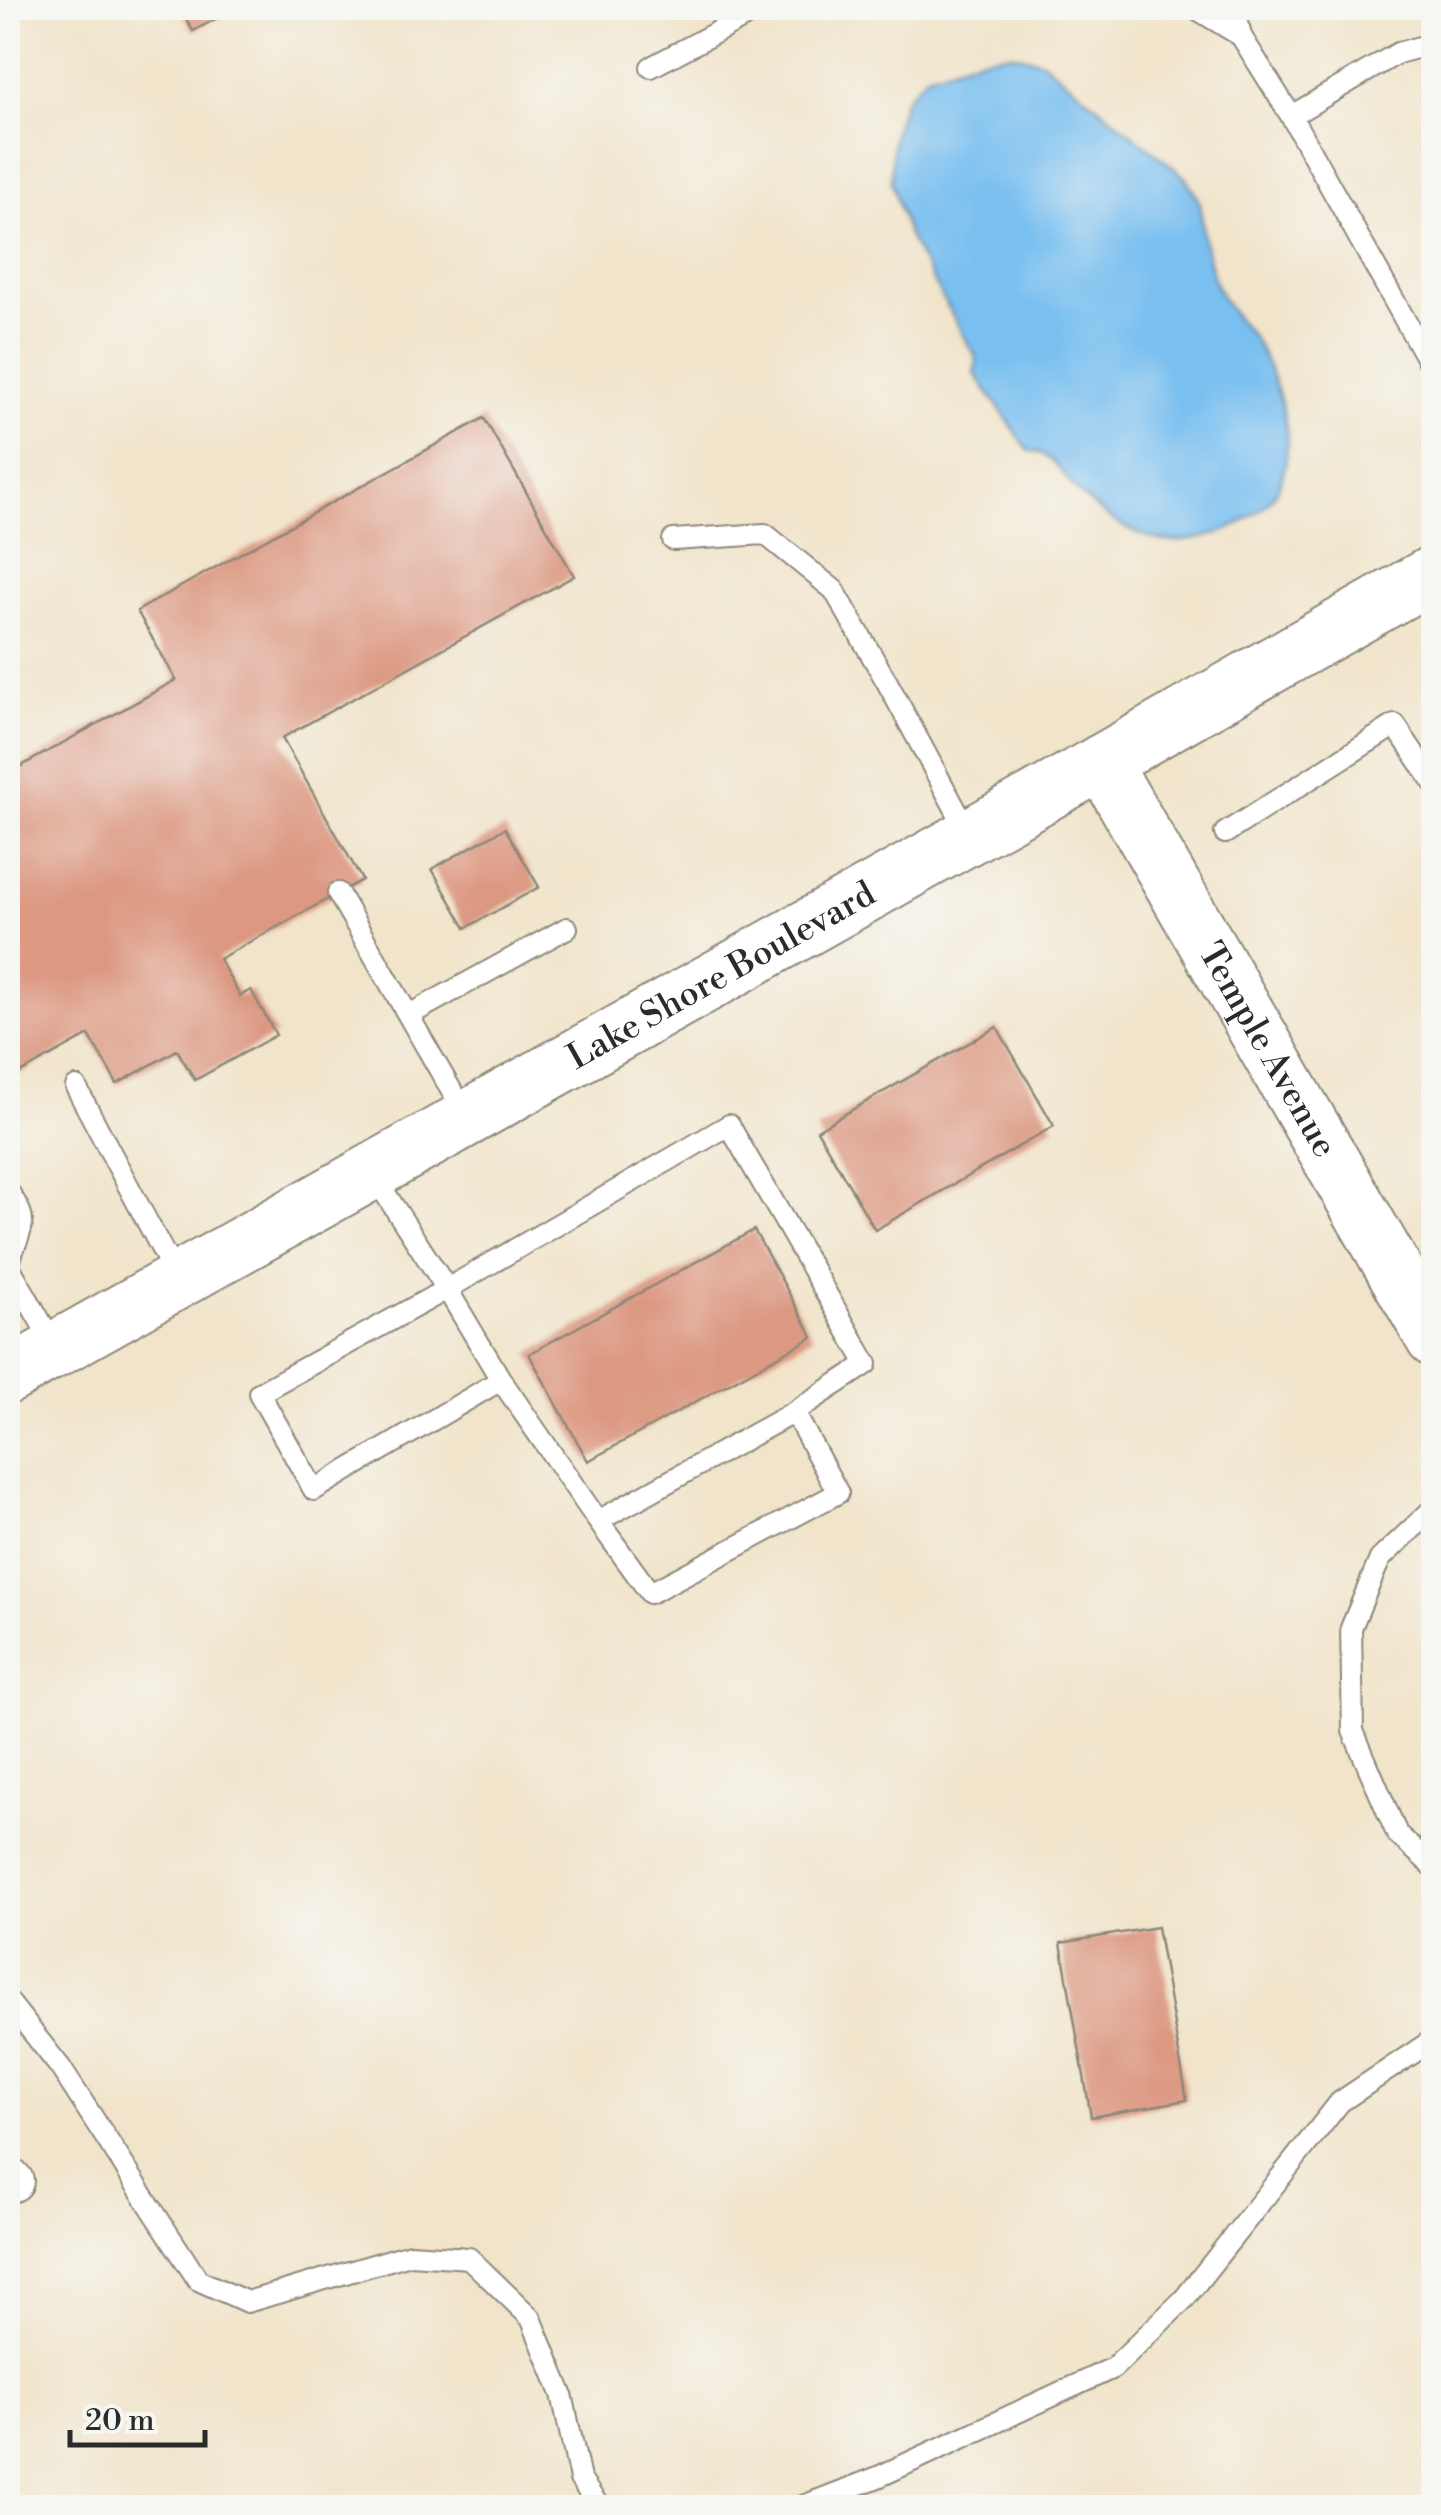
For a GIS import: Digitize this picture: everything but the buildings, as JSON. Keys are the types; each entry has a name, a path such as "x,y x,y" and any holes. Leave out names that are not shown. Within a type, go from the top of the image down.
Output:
{"main road":[{"name":"Lake Shore Boulevard","path":"8,1376 1434,573"},
{"name":"Temple Avenue","path":"1102,762 1434,1338"}],"lane":[{"path":"651,67 762,8"},
{"path":"1195,8 1241,36"},
{"path":"1235,8 1241,36 1291,116 1434,372"},
{"path":"1291,116 1398,53 1434,43"},
{"path":"673,540 765,534 834,590 970,836"},
{"path":"1226,832 1396,724 1434,783"},
{"path":"338,893 467,1118"},
{"path":"409,1015 566,928"},
{"path":"76,1087 178,1280"},
{"path":"500,1380 314,1490 259,1393 729,1125 867,1364 794,1412 598,1520"},
{"path":"371,1171 500,1380 650,1593 838,1492 794,1412"},
{"path":"8,1191 22,1216 22,1228 10,1253 10,1266 56,1348"},
{"path":"1434,1508 1380,1559 1351,1628 1353,1731 1397,1834 1434,1867"},
{"path":"8,2001 60,2067 198,2280 247,2302 410,2254 469,2258 531,2318 562,2394 580,2480 600,2508"},
{"path":"798,2508 878,2478 1113,2368 1184,2299 1340,2102 1434,2039"}],"water":[{"path":"1010,53 1042,61 1184,176 1196,196 1216,285 1264,358 1278,394 1286,432 1287,451 1278,488 1267,504 1230,529 1184,541 1161,541 1141,535 1096,508 1045,456 1029,451 974,372 975,356 908,236 891,181 893,136 904,100 927,75"}]}
